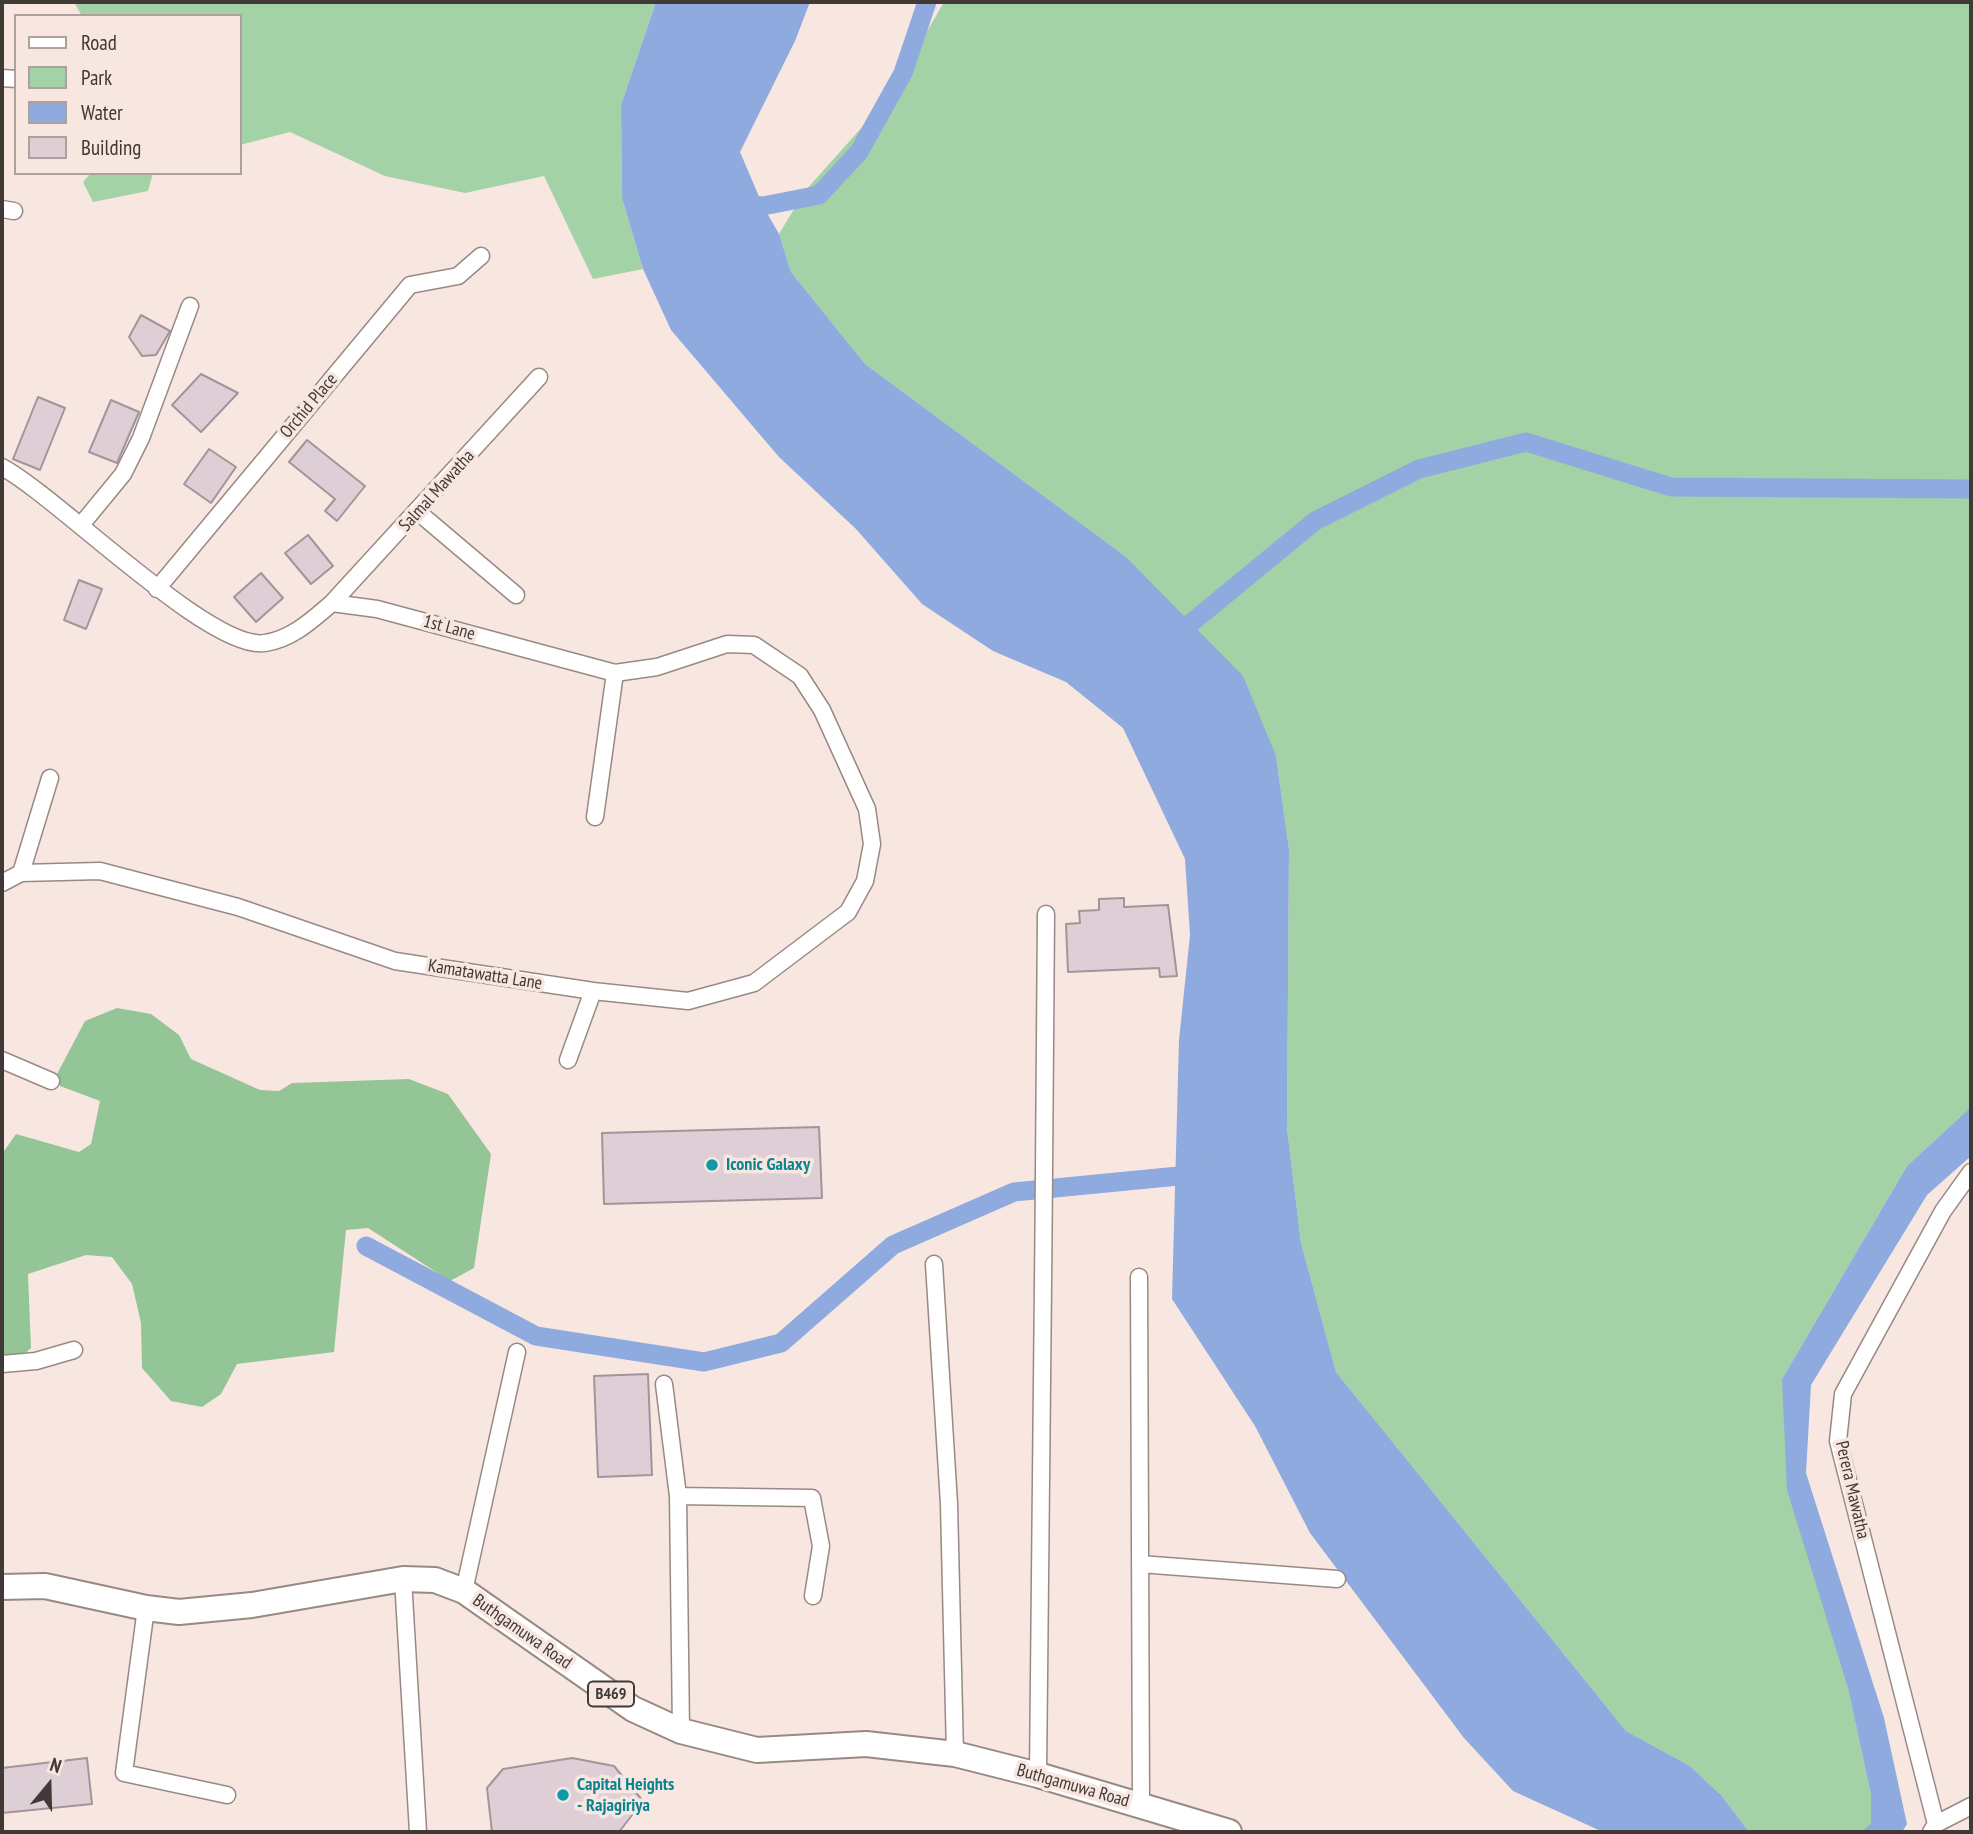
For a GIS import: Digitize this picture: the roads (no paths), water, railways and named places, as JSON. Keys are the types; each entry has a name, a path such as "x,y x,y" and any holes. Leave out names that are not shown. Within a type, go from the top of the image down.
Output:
{"main road":[{"name":"Buthgamuwa Road","path":"2,1587 46,1587 146,1608 179,1612 252,1605 403,1579 435,1580 464,1591 633,1709 681,1731 757,1750 866,1744 955,1754 1038,1775 1229,1832"}],"street":[{"name":"Orchid Place","path":"157,589 410,285 458,276 481,256"},
{"path":"81,525 123,474 141,438 190,306"},
{"name":"Salmal Mawatha","path":"332,603 539,377"},
{"path":"2,467 81,525 157,589 232,637 263,644 298,631 332,603"},
{"path":"418,512 516,595"},
{"name":"1st Lane","path":"332,603 377,609 615,673 657,667 727,644 754,645 800,676 822,710 867,809"},
{"path":"595,817 615,673"},
{"path":"21,873 50,778"},
{"name":"Kamatawatta Lane","path":"2,883 21,873 100,871 238,907 395,961 593,991 688,1001 754,984 848,912 865,881 872,844 867,809"},
{"path":"1038,1775 1043,1475 1042,1201 1046,914"},
{"path":"568,1060 593,991"},
{"path":"2,1060 51,1081"},
{"name":"Perera Mawatha","path":"1934,1828 1838,1441 1843,1394 1943,1211 1971,1172"},
{"path":"934,1264 949,1504 955,1754"},
{"path":"1139,1277 1141,1805"},
{"path":"2,1364 36,1361 74,1350"},
{"path":"464,1591 517,1353"},
{"path":"664,1384 678,1496 681,1731"},
{"path":"678,1496 812,1498 821,1546 813,1596"},
{"path":"1140,1564 1337,1579"},
{"path":"403,1579 418,1832"},
{"path":"146,1608 124,1773 227,1795"},
{"path":"1934,1828 1971,1806"}],"water":[{"path":"656,2 810,2 795,41 740,152 763,206 779,234 791,272 865,364 1125,556 1243,676 1276,756 1289,849 1287,1128 1301,1243 1336,1372 1626,1731 1690,1766 1722,1796 1749,1832 1603,1832 1513,1791 1464,1738 1310,1533 1255,1426 1172,1299 1179,1040 1190,935 1185,859 1123,728 1066,682 993,651 922,604 856,529 779,457 671,330 643,269 622,198 621,105"},
{"path":"1971,1107 1971,1156 1927,1195 1811,1385 1806,1473 1884,1718 1907,1824 1902,1832 1861,1832 1871,1823 1871,1795 1848,1688 1787,1490 1782,1379 1907,1166"}],"waterway":[{"path":"739,204 763,206 819,195 859,152 903,73 927,2"},
{"path":"1191,623 1315,521 1419,469 1526,442 1671,487 1971,489"},
{"path":"366,1246 536,1336 704,1362 781,1343 893,1245 1014,1192 1199,1174"}],"place":[{"name":"Iconic Galaxy","path":"712,1165"},
{"name":"Capital Heights - Rajagiriya","path":"563,1795"}]}
